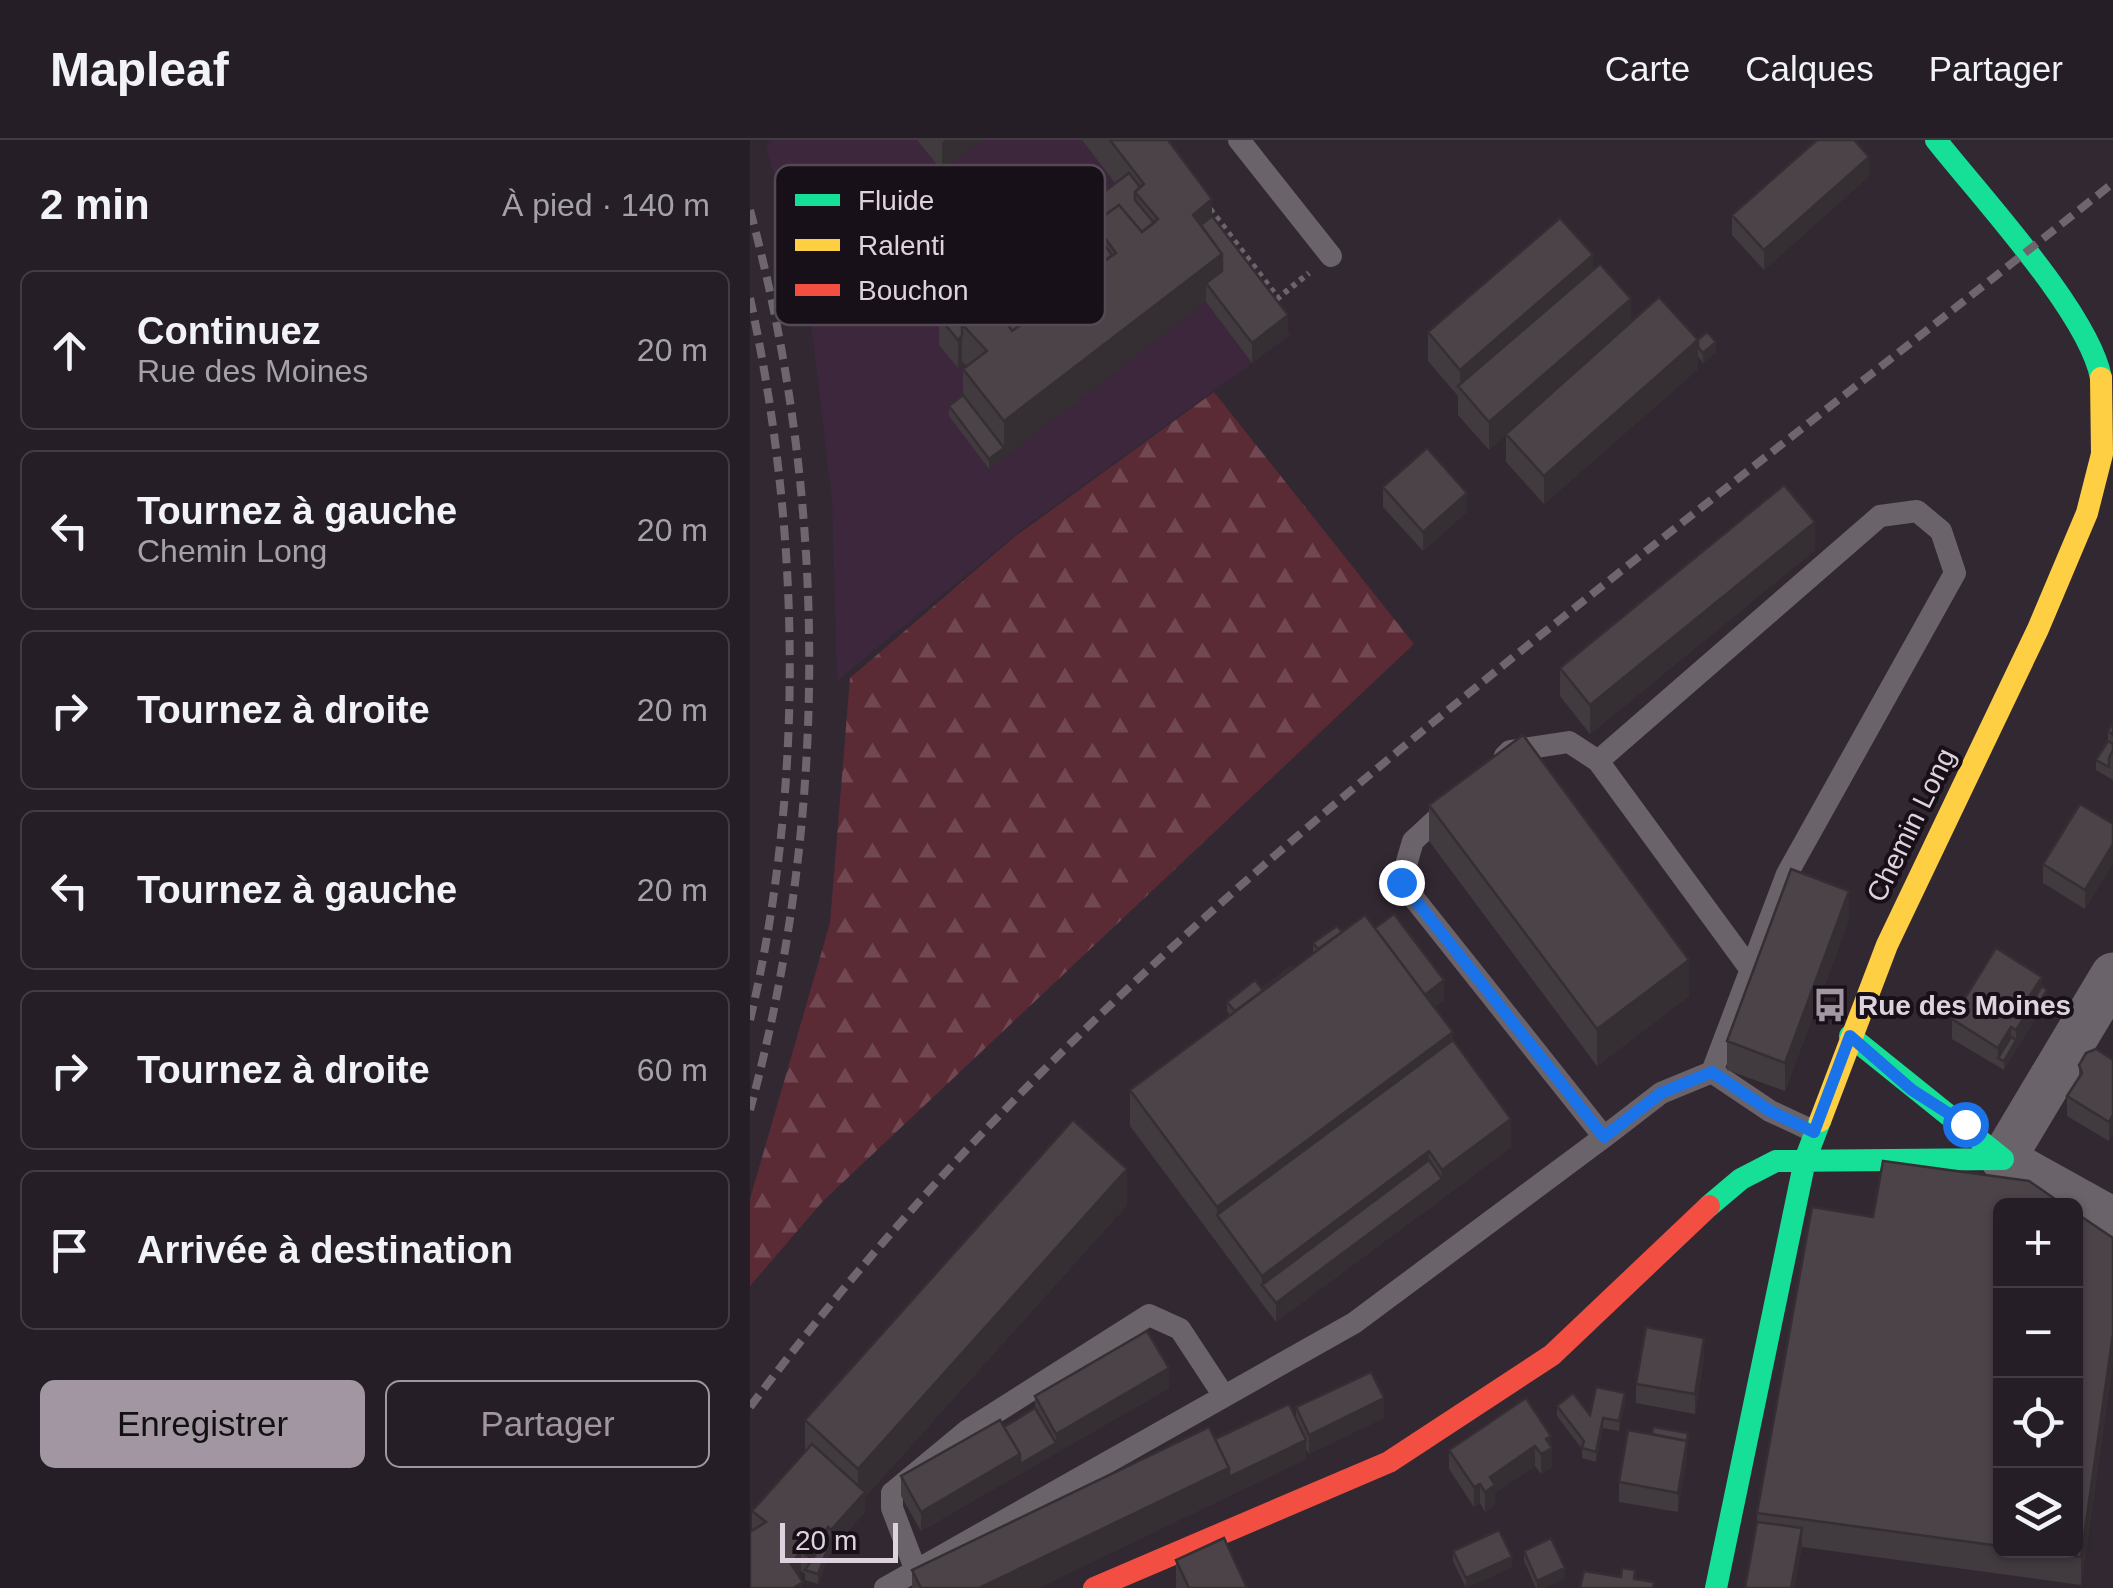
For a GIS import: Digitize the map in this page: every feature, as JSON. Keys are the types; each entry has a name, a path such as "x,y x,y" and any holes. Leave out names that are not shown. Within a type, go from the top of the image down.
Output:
{"street":[{"name":"Chemin Long","path":"1716,1588 1814,1132 1887,944 2038,629 2087,512 2102,454 2104,397 2097,359 2084,332 2048,279 1936,140"},
{"path":"2003,1159 2113,976"},
{"path":"1850,1036 1912,1090 1965,1124 2003,1159 2113,1220"},
{"path":"1094,1588 1389,1462 1552,1355 1741,1179 1776,1162 2003,1159"}],"lane":[{"path":"1239,140 1331,256"},
{"path":"885,1588 1354,1324 1661,1093 1712,1072 1787,874 1955,574 1942,531 1917,511 1880,516 1598,760"},
{"path":"1604,1137 1401,882 1412,841 1510,751 1568,742 1598,760 1751,970"},
{"path":"1712,1072 1770,1111 1814,1132"},
{"path":"916,1571 892,1508 892,1494 968,1430 1150,1315 1180,1329 1224,1396"}],"path":[{"path":"1206,203 1278,298 1331,256"}],"shaded area":[{"path":"773,140 1140,140 1291,335 1021,530 837,681 832,500 811,325 1105,325 1105,165 775,165 775,177 766,146"}],"green space":[{"path":"1214,392 1414,644 823,1201 750,1286 750,1199 830,923 850,678 1013,538"}],"building":[{"path":"1110,140 1168,140 1212,199 1193,215 1222,254 1004,421 963,369 987,351 963,325 1008,325 1012,331 1020,325 1105,325 1105,261 1116,253 1105,238 1105,215 1119,205 1142,232 1158,219 1135,192 1144,184"},
{"path":"1817,140 1854,140 1869,157 1764,250 1732,215"},
{"path":"1129,173 1140,187 1135,200 1154,223 1142,232 1119,205 1105,215 1105,191"},
{"path":"1212,216 1288,315 1252,343 1206,283 1222,271 1222,254 1201,225"},
{"path":"1560,218 1593,255 1460,370 1428,332"},
{"path":"1600,264 1631,299 1489,422 1458,386"},
{"path":"1659,297 1698,340 1544,476 1506,434"},
{"path":"946,325 962,325 958,340"},
{"path":"1707,332 1716,342 1703,353 1698,340 1694,343"},
{"path":"963,395 1004,448 989,459 949,406"},
{"path":"1427,448 1467,493 1423,532 1383,487"},
{"path":"1784,485 1815,522 1590,705 1560,668"},
{"path":"1523,735 1689,960 1597,1029 1429,805"},
{"path":"2108,741 2113,744 2109,767 2096,760"},
{"path":"2080,804 2113,824 2113,844 2085,890 2043,864"},
{"path":"1791,869 1849,891 1785,1063 1727,1041"},
{"path":"1394,914 1444,980 1425,995 1375,928"},
{"path":"1365,915 1453,1032 1217,1207 1130,1090"},
{"path":"1337,926 1342,932 1318,949 1313,943"},
{"path":"1996,948 2042,977 2029,997 2035,1000 2016,1030 2011,1027 1998,1048 1952,1019"},
{"path":"1291,967 1235,1011 1227,1002 1255,980 1262,989"},
{"path":"2042,986 2047,990 2035,1010 2034,999"},
{"path":"2011,1037 2016,1040 2004,1061 1998,1058"},
{"path":"1453,1040 1511,1119 1442,1170 1429,1151 1262,1276 1217,1215"},
{"path":"2096,1049 2113,1060 2113,1115 2109,1122 2067,1096 2082,1073 2079,1065 2086,1053"},
{"path":"1073,1120 1127,1169 858,1469 805,1420"},
{"path":"1429,1160 1442,1179 1276,1303 1262,1285"},
{"path":"1883,1161 2029,1181 2053,1198 1993,1198 1993,1545 1757,1513 1812,1207 1873,1217"},
{"path":"2083,1218 2113,1238 2113,1334 2083,1543"},
{"path":"1646,1327 1704,1338 1695,1394 1636,1384"},
{"path":"1147,1331 1169,1368 1056,1434 1035,1396"},
{"path":"1371,1372 1384,1398 1309,1435 1296,1407"},
{"path":"1596,1387 1625,1393 1619,1421 1603,1418 1596,1452 1582,1448 1584,1441 1557,1406 1573,1393 1590,1415"},
{"path":"1526,1398 1551,1436 1546,1439 1552,1448 1541,1454 1535,1446 1490,1477 1495,1485 1485,1492 1480,1484 1474,1487 1449,1450"},
{"path":"1289,1404 1306,1440 1229,1477 1229,1468 1215,1439"},
{"path":"1035,1408 1056,1443 1020,1464 1020,1454 1004,1427"},
{"path":"1000,1420 1020,1454 921,1512 901,1476"},
{"path":"1209,1427 1229,1468 979,1588 921,1588 912,1570"},
{"path":"1653,1427 1688,1433 1687,1441 1652,1434"},
{"path":"1628,1430 1687,1441 1678,1493 1619,1482"},
{"path":"812,1444 865,1492 831,1530 828,1527 808,1556 801,1551 791,1564 803,1582 793,1588 750,1588 750,1532 766,1522 752,1511"},
{"path":"1757,1522 1802,1528 1791,1588 1745,1588"},
{"path":"1499,1530 1512,1557 1466,1578 1453,1551"},
{"path":"828,1536 831,1540 818,1574 805,1570"},
{"path":"1224,1538 1247,1588 1189,1588 1176,1560"},
{"path":"1551,1538 1565,1568 1537,1581 1524,1551"},
{"path":"1622,1568 1635,1570 1634,1579 1654,1582 1653,1588 1580,1588 1584,1571 1621,1577"}],"railway":[{"path":"750,1407 840,1293 934,1186 1030,1084 1233,892 1449,709 2113,183"},
{"path":"750,210 775,317"},
{"path":"750,298 779,477 790,659 788,751 780,842 768,932 750,1020"},
{"path":"750,1110 776,999 794,887 806,774 806,546 777,325"}],"traffic: fast":[{"path":"1936,140 2055,289 2092,351 2101,378"},
{"path":"1709,1206 1741,1179 1776,1161 2003,1159 1850,1036"},
{"path":"1716,1588 1805,1160 1820,1121"}],"traffic: slow":[{"path":"1820,1121 1887,945 2038,629 2087,513 2102,454 2101,378"}],"traffic: jam":[{"path":"1094,1588 1389,1462 1552,1355 1709,1206"}],"place":[{"name":"Rue des Moines","path":"1830,1005"}],"route":[{"path":"1401,882 1604,1137 1661,1093 1712,1072 1770,1111 1814,1132 1850,1036 1912,1090 1965,1124"}]}
